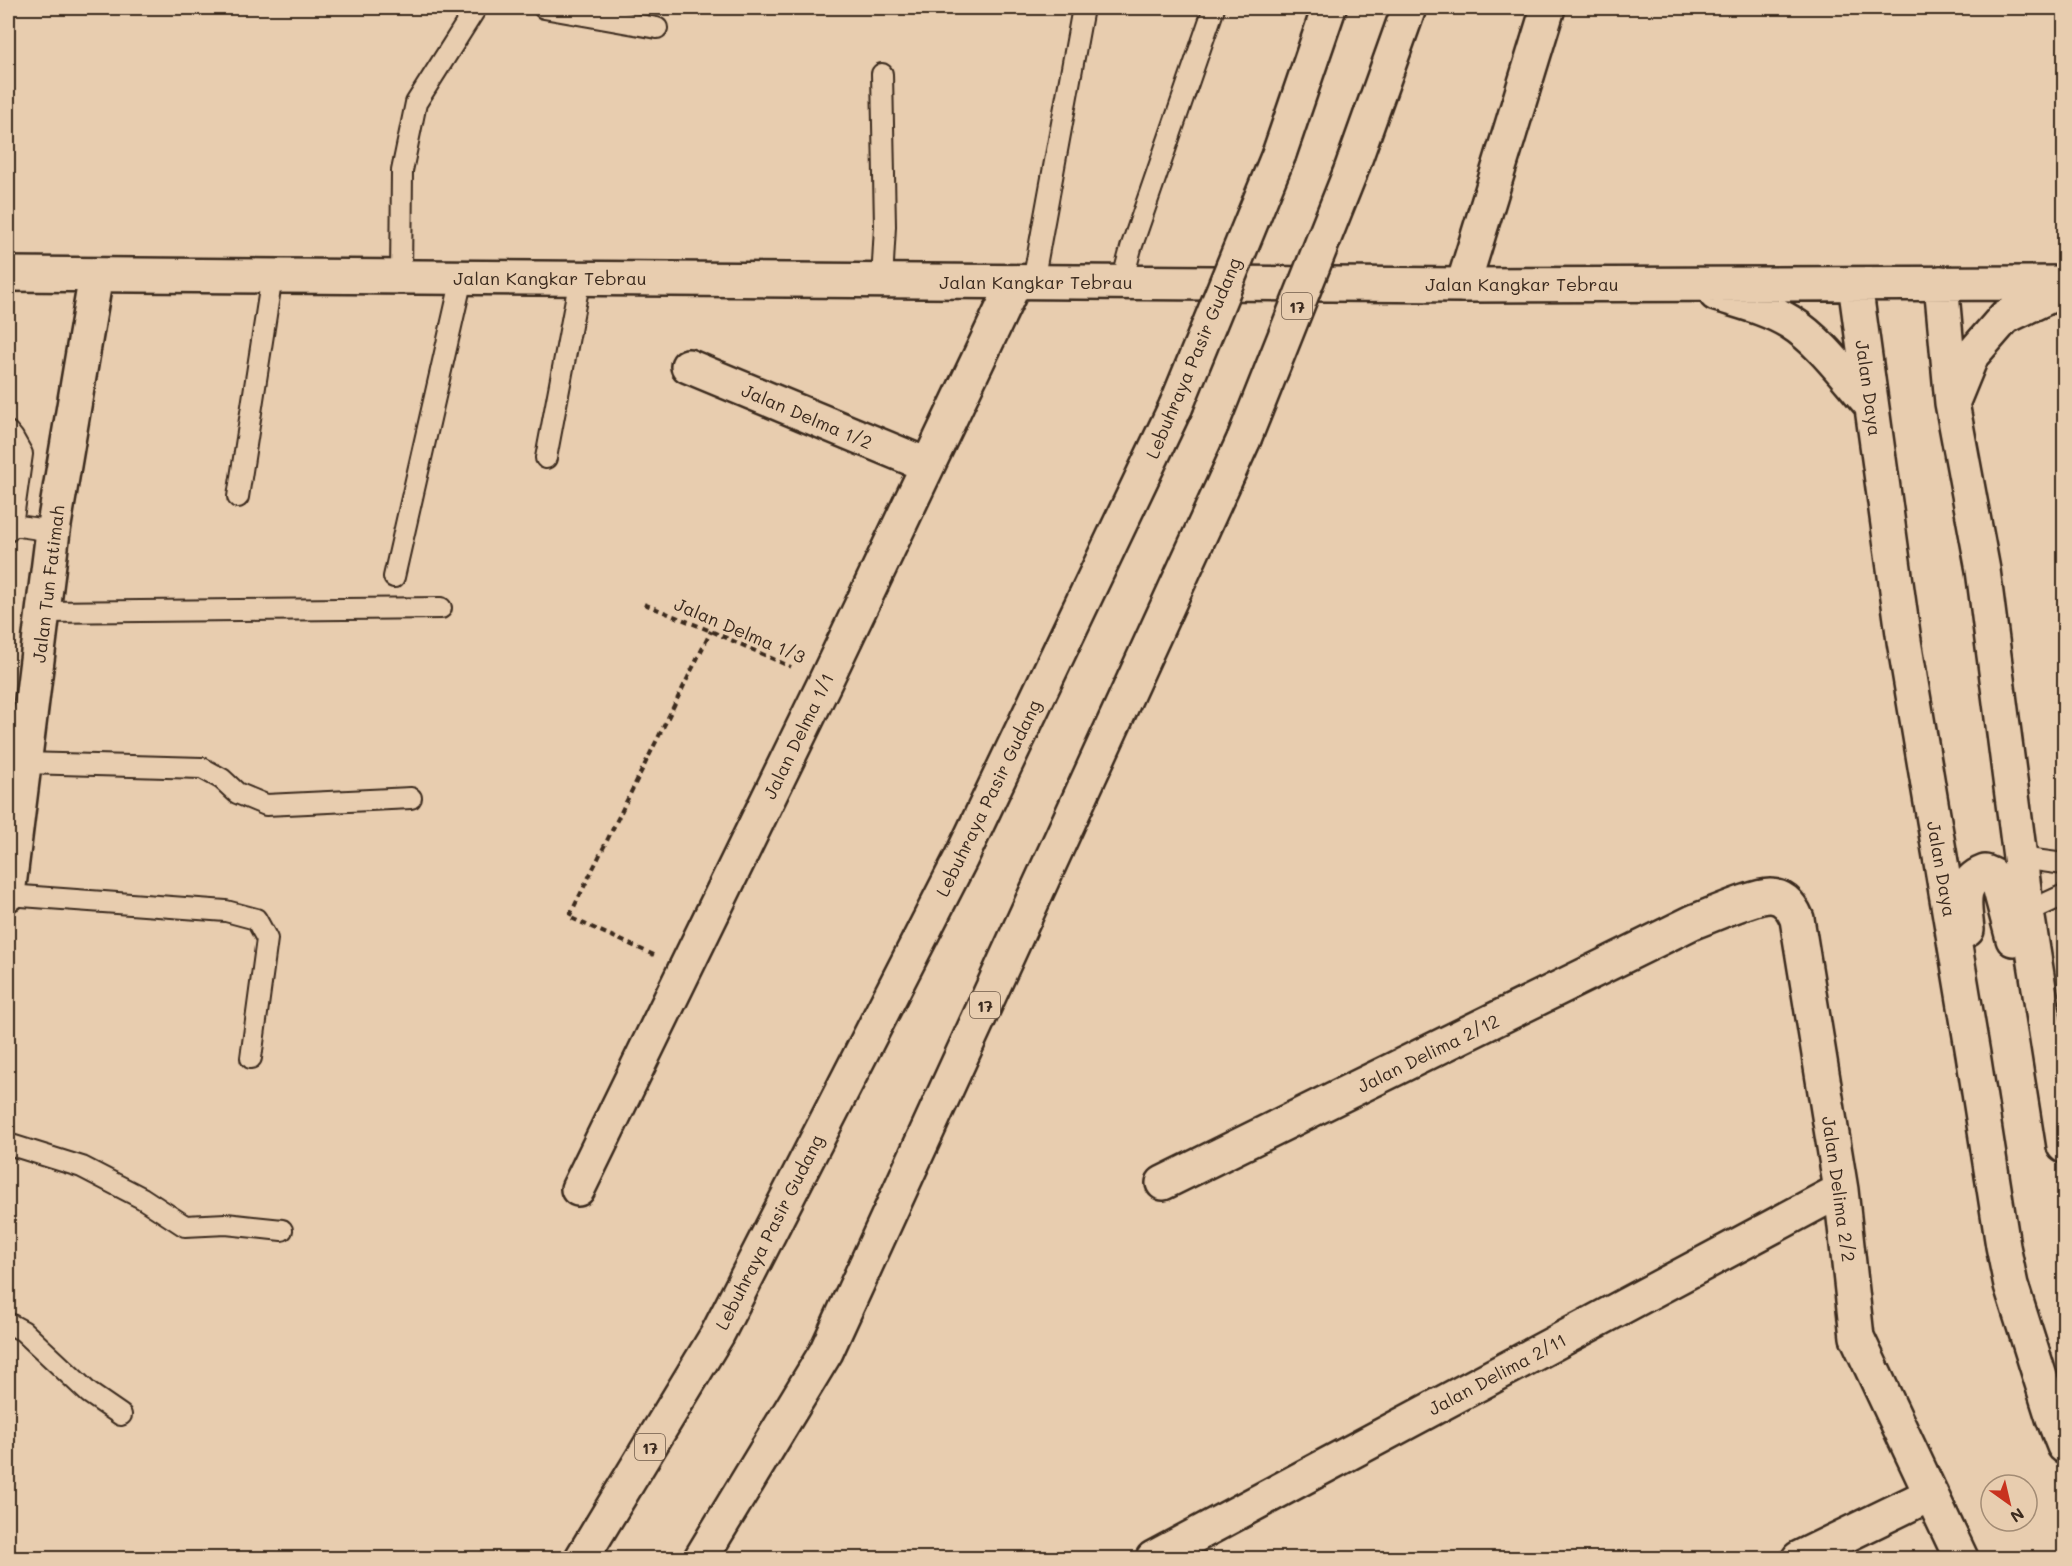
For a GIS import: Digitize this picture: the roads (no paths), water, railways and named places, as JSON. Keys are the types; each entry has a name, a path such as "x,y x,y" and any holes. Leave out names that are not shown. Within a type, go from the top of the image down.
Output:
{"main road":[{"name":"Lebuhraya Pasir Gudang","path":"582,1558 717,1335 961,858 1176,406 1278,154 1329,8"},
{"name":"17","path":"701,1558 826,1352 1244,439 1350,173 1409,8"},
{"path":"1463,285 1548,8"},
{"name":"Jalan Kangkar Tebrau","path":"8,274 1463,285 2064,283"},
{"name":"Jalan Tun Fatimah","path":"8,894 10,857 25,763 53,531 96,275"},
{"name":"Jalan Delma 1/1","path":"578,1189 825,682 927,465 1024,282"},
{"path":"1941,283 1952,403 1983,570 2027,912 2064,1146"},
{"path":"1682,284 1762,308 1790,322 1814,341 1871,405"},
{"name":"Jalan Daya","path":"1855,284 1904,641 1974,1054 2003,1246 2011,1285 2064,1446"},
{"path":"1952,403 1972,355 2005,316 2064,289"},
{"name":"Jalan Delma 1/2","path":"688,366 927,465"},
{"path":"1974,1054 1965,896 1967,886 1974,876 1984,872 1992,875 1998,882 2055,1096"},
{"name":"Jalan Delima 2/2","path":"1693,922 1759,898 1771,896 1783,900 1792,908 1797,919 1841,1190 1857,1337 1961,1558"},
{"name":"Jalan Delima 2/12","path":"1163,1183 1693,922"},
{"name":"Jalan Delima 2/11","path":"1154,1558 1841,1190"},
{"path":"1799,1558 1931,1494"}],"lane":[{"path":"401,277 402,171 416,102 476,8"},
{"path":"544,8 657,28"},
{"path":"1024,282 1083,8"},
{"path":"1122,282 1131,248 1214,8"},
{"path":"882,74 885,226 882,281"},
{"path":"238,497 272,276"},
{"path":"394,577 462,278"},
{"path":"546,458 580,278"},
{"path":"8,432 22,454 10,528 53,531"},
{"path":"44,612 441,608"},
{"path":"25,763 202,768 222,779 237,793 266,805 411,798"},
{"path":"2021,858 2064,864"},
{"path":"8,894 226,910 256,919 267,939 251,1058"},
{"path":"2027,912 2064,895"},
{"path":"8,1144 82,1167 142,1198 185,1227 226,1224 282,1230"},
{"path":"8,1323 23,1331 89,1393 121,1415"}]}
